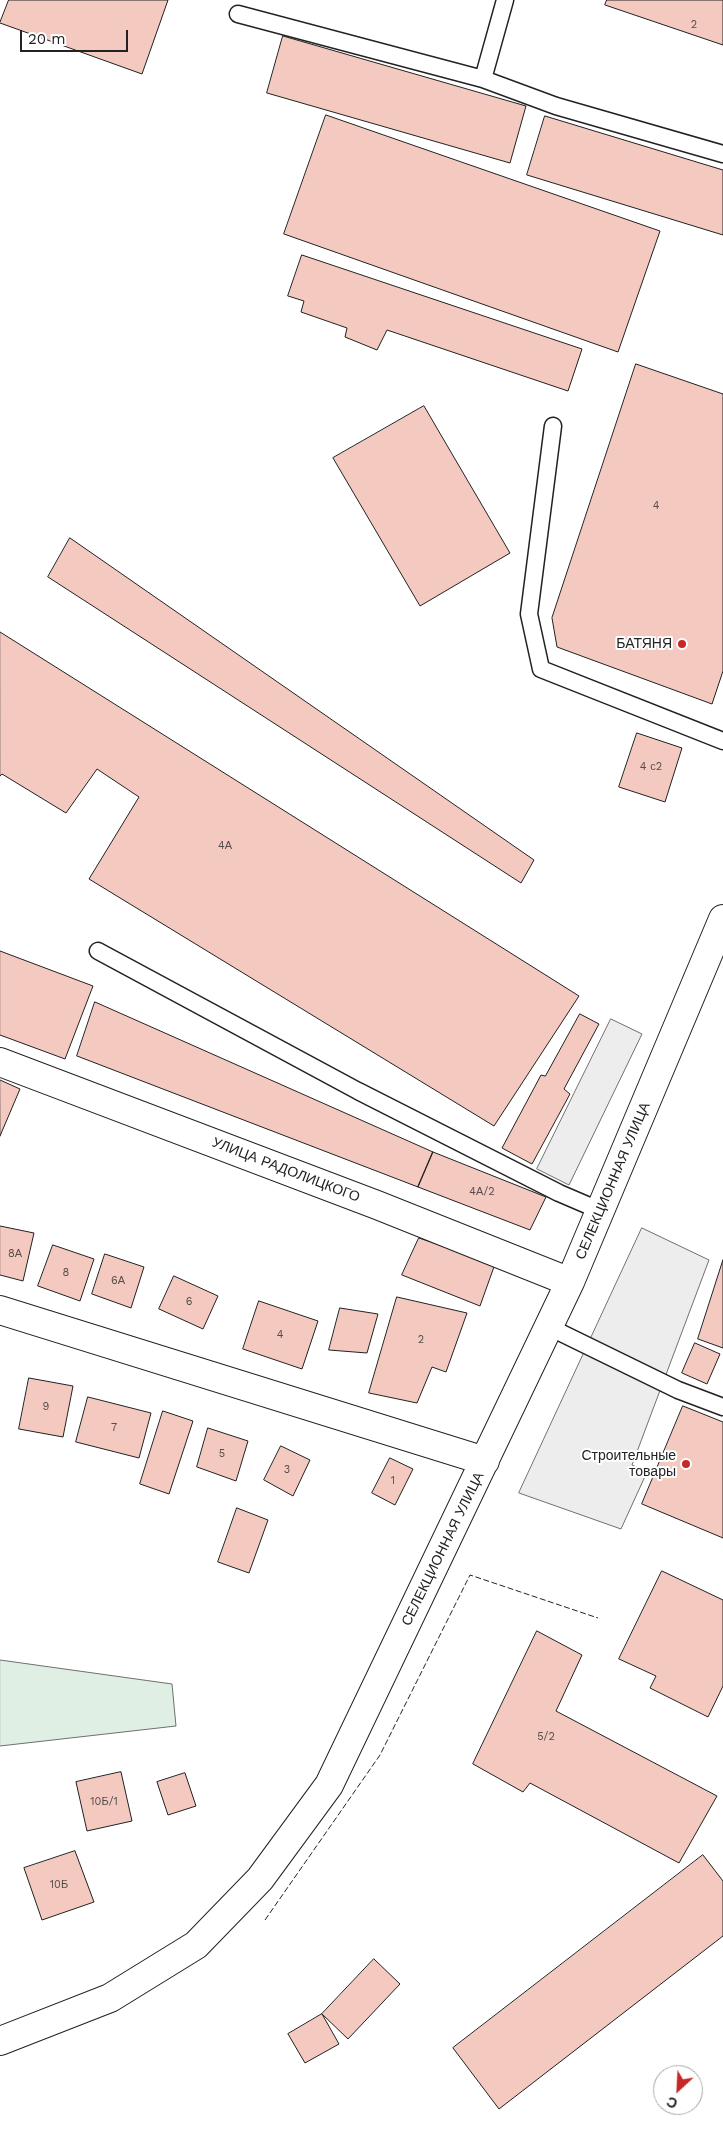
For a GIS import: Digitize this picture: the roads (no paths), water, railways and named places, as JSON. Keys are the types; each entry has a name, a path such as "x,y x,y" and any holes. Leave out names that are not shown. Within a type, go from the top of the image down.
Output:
{"street":[{"name":"СЕЛЕКЦИОННАЯ УЛИЦА","path":"0,2041 110,1998 196,1945 260,1879 329,1784 570,1282 723,918"},
{"name":"УЛИЦА РАДОЛИЦКОГО","path":"0,1062 378,1205 570,1282"},
{"path":"0,1310 485,1461"}],"lane":[{"path":"483,79 505,0"},
{"path":"238,14 483,79 556,106 723,154"},
{"path":"553,426 529,614 541,669 723,742"},
{"path":"98,951 358,1091 559,1193 601,1211"},
{"path":"549,1328 678,1390 723,1407"}],"place":[{"name":"БАТЯНЯ","path":"682,644"},
{"name":"Строительные товары","path":"686,1464"}]}
